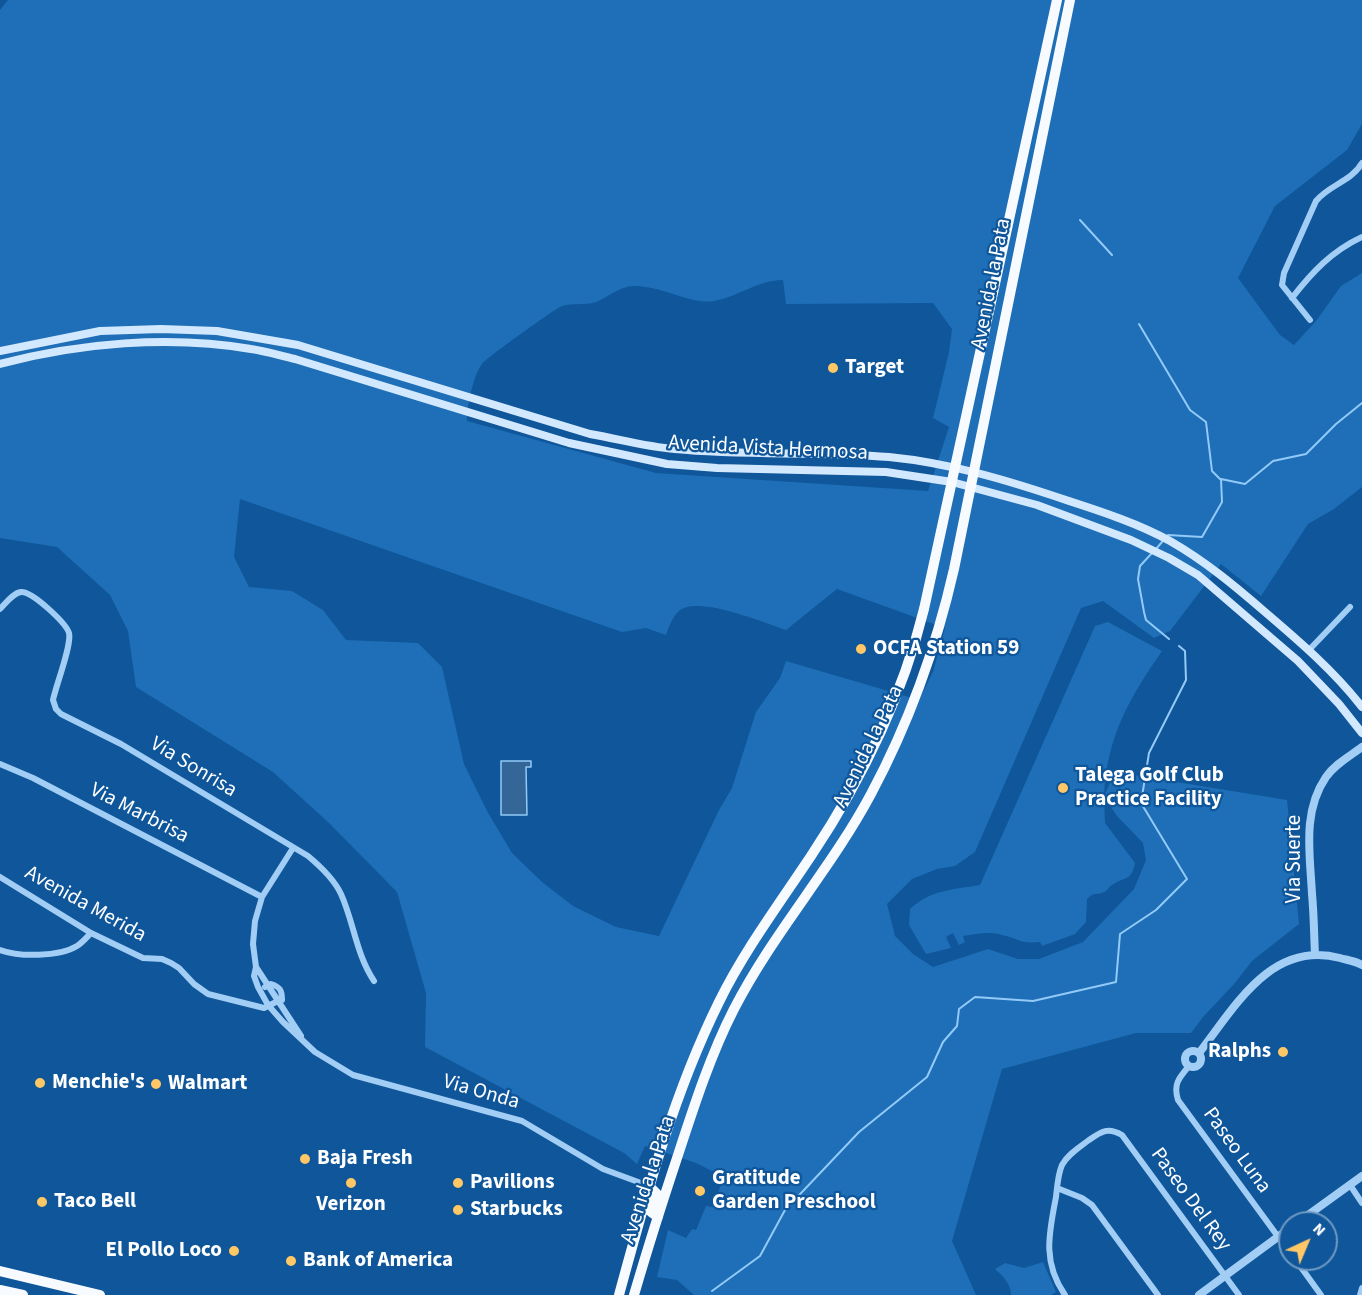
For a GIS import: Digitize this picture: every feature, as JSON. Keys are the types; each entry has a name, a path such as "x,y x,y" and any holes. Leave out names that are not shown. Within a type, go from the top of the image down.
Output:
{"highway":[{"name":"Avenida la Pata","path":"619,1295 649,1186 685,1077 719,1001 763,926 849,796 883,730 920,626 1057,0"},
{"name":"Avenida la Pata","path":"634,1295 700,1088 735,1009 776,938 848,833 870,795 908,716 933,649 946,606 975,472 1070,0"},
{"path":"649,1186 657,1194 651,1212 658,1217"},
{"path":"0,1271 100,1295"},
{"path":"0,1290 23,1295"}],"main road":[{"name":"Avenida Vista Hermosa","path":"0,351 100,331 161,329 217,331 298,345 590,434 634,444 736,453 888,457 956,467 1088,507 1143,528 1182,548 1211,568 1309,650 1362,707"},
{"name":"Avenida Vista Hermosa","path":"0,364 98,345 160,342 251,349 306,363 568,443 667,464 717,468 886,472 972,486 1037,506 1131,540 1198,575 1298,661 1339,704 1362,733"}],"street":[{"path":"1310,320 1282,285 1284,273 1316,201 1324,191 1351,176 1361,166"},
{"path":"1292,298 1315,270 1344,245 1362,237"},
{"name":"Via Sonrisa","path":"0,609 16,593 25,592 35,597 65,625 70,634 69,644 52,700 61,714 121,744 308,856 324,870 340,892 364,966 374,981"},
{"path":"1309,650 1350,607"},
{"name":"Via Suerte","path":"1315,955 1309,855 1310,816 1326,777 1332,769 1362,747"},
{"name":"Via Marbrisa","path":"0,764 33,778 262,897"},
{"name":"Via Onda","path":"293,848 262,897 255,921 253,944 256,967 254,976 268,1005 302,1040 315,1052 353,1075 522,1121 603,1169 649,1186"},
{"name":"Avenida Merida","path":"0,877 91,933 143,958 162,959 171,963 208,994 264,1008 268,1005"},
{"path":"0,950 14,955 57,953 78,946 91,933"},
{"path":"1188,1066 1199,1065 1201,1058 1199,1053 1261,976 1281,963 1306,955 1328,955 1362,965"},
{"name":"Via Onda","path":"256,967 280,1000 284,1012 299,1031 302,1040"},
{"path":"260,990 268,985"},
{"path":"268,1005 280,1000"},
{"name":"Paseo Luna","path":"1188,1066 1178,1080 1175,1090 1178,1100 1278,1237"},
{"name":"Paseo Del Rey","path":"1057,1188 1062,1165 1071,1154 1102,1131 1111,1129 1122,1135 1239,1295"},
{"path":"1314,1211 1362,1176"},
{"path":"1350,1185 1362,1203"},
{"path":"1065,1295 1050,1263 1048,1243 1057,1188 1092,1204 1158,1295"},
{"path":"1199,1295 1278,1237"},
{"path":"1304,1271 1321,1295"},
{"path":"1360,1295 1362,1288"}],"shaded area":[{"path":"8,0 1362,0 1362,124 1347,150 1275,206 1238,278 1280,335 1294,345 1316,321 1341,286 1362,273 1362,487 1334,509 1308,524 1261,596 1221,564 1170,631 1154,638 1103,601 1081,608 975,852 955,866 937,869 912,879 887,904 895,936 913,954 933,967 988,949 1018,959 1039,959 1083,942 1134,889 1146,860 1143,843 1117,816 1104,797 1105,823 1135,863 1129,876 1087,899 1086,922 1075,934 1042,946 1040,942 1024,942 988,933 963,936 965,942 959,945 953,933 946,937 951,948 926,954 909,925 910,909 918,902 943,891 980,885 1095,626 1108,622 1162,651 1139,685 1115,736 1106,775 1104,796 1115,772 1287,800 1299,924 1252,961 1191,1033 1136,1033 1002,1069 952,1241 976,1295 694,1295 677,1280 657,1277 668,1230 686,1238 692,1229 696,1230 706,1206 712,1207 724,1177 696,1163 645,1146 637,1164 624,1153 425,1047 426,993 397,892 329,823 273,772 136,687 128,631 110,595 57,547 0,538 0,10","holes":["783,280 786,304 933,303 952,329 949,352 933,418 949,427 928,491 656,473 467,421 471,391 482,364 560,307 596,302 618,290 633,286 654,288 696,300 714,301 765,283","240,499 622,632 646,628 666,635 673,618 679,611 697,606 737,613 786,630 837,589 945,628 933,672 919,700 786,661 780,678 756,712 732,788 719,810 659,936 616,927 573,906 542,882 512,853 487,811 464,764 442,667 418,643 346,640 323,610 292,591 249,587 234,557"]},
{"path":"501,761 531,761 531,767 526,767 527,815 501,815"},
{"path":"1043,1262 1056,1292 1051,1295 1011,1295 1004,1277 995,1269 1005,1263 1024,1268"}],"waterway":[{"path":"1080,220 1112,255"},
{"path":"1139,324 1190,410 1206,422 1212,471 1220,479"},
{"path":"1156,549 1168,535 1202,537 1222,502 1221,479 1245,484 1273,461 1306,454 1336,424 1362,403"},
{"path":"1152,553 1140,566 1138,579 1144,612 1146,620 1169,639"},
{"path":"712,1291 760,1256 785,1210 859,1132 927,1077 943,1042 957,1026 959,1009 975,997 1033,1001 1116,982 1120,934 1156,910 1187,879 1141,803 1149,753 1186,680 1185,651 1179,646"}],"place":[{"name":"Target","path":"833,368"},
{"name":"OCFA Station 59","path":"861,649"},
{"name":"Talega Golf Club Practice Facility","path":"1063,788"},
{"name":"Ralphs","path":"1283,1052"},
{"name":"Menchie's","path":"40,1083"},
{"name":"Walmart","path":"156,1084"},
{"name":"Baja Fresh","path":"305,1159"},
{"name":"Verizon","path":"351,1183"},
{"name":"Pavilions","path":"458,1183"},
{"name":"Gratitude Garden Preschool","path":"700,1191"},
{"name":"Taco Bell","path":"42,1202"},
{"name":"Starbucks","path":"458,1210"},
{"name":"El Pollo Loco","path":"234,1251"},
{"name":"Bank of America","path":"291,1261"}]}
